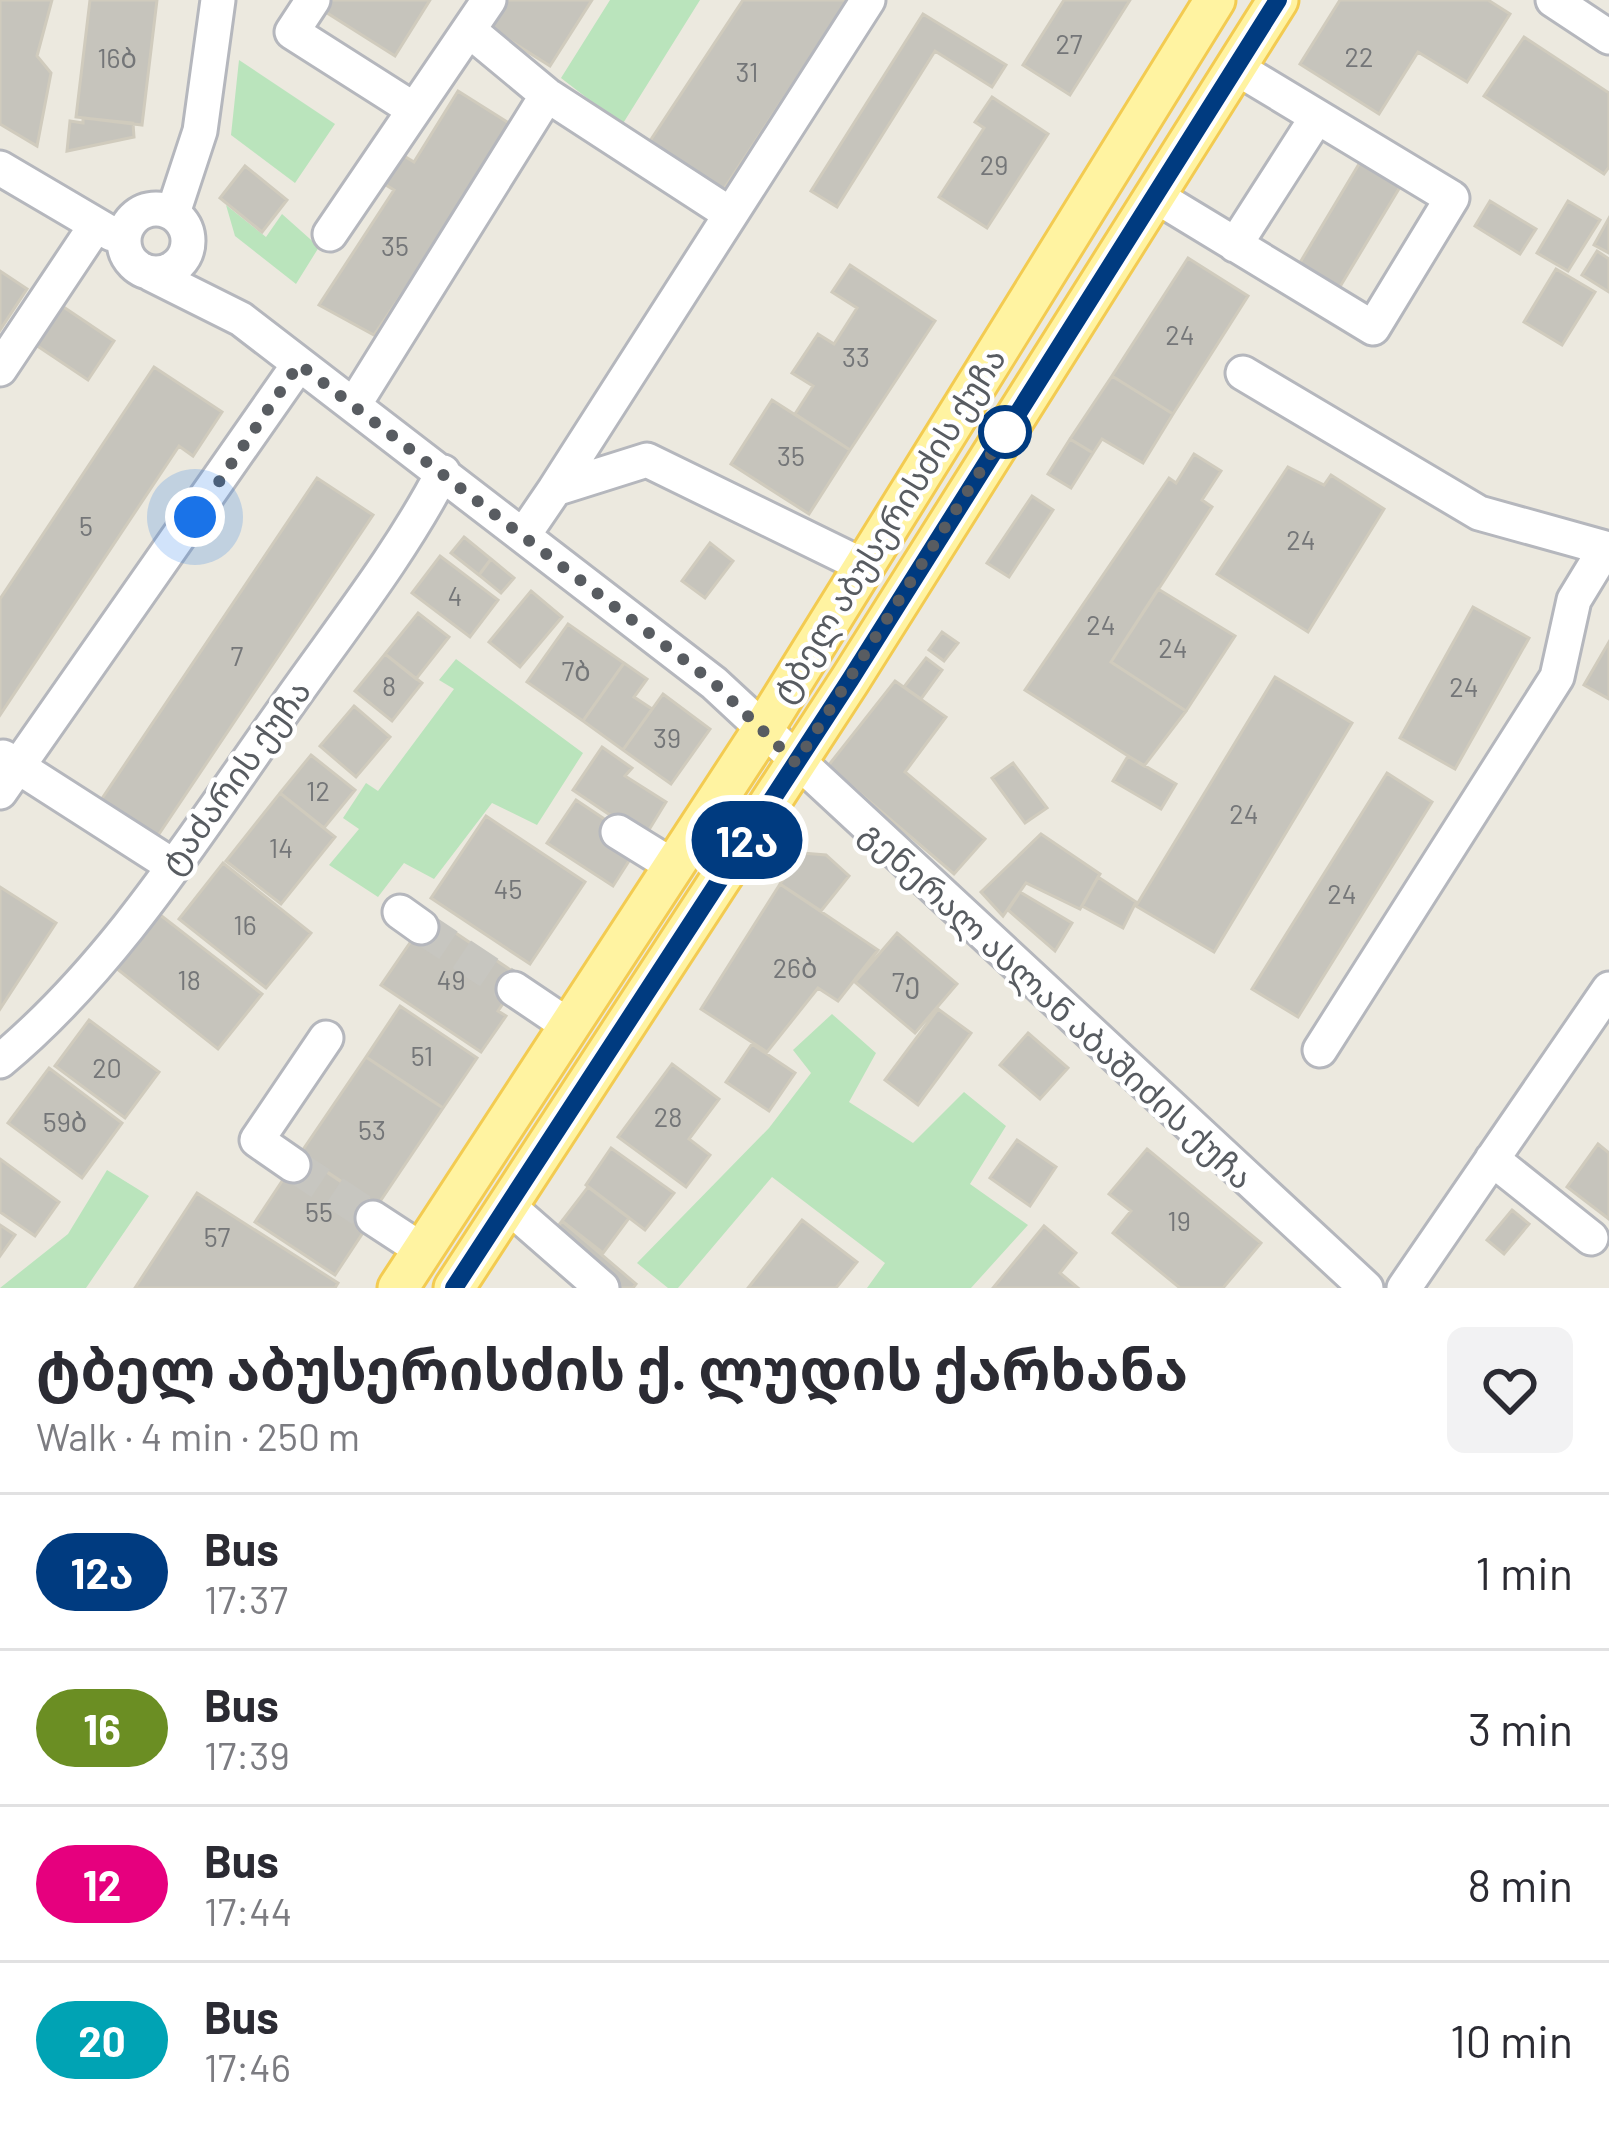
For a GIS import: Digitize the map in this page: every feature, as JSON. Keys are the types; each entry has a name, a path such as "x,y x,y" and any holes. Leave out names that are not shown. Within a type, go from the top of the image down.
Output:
{"main road":[{"name":"ტბელ აბუსერისძის ქუჩა","path":"398,1288 762,731 1215,0"},
{"name":"ტბელ აბუსერისძის ქუჩა","path":"454,1288 796,763 1278,0"}],"street":[{"path":"173,212 200,130 218,0"},
{"path":"313,0 292,32 413,110"},
{"path":"525,533 868,0"},
{"path":"1553,0 1609,37"},
{"path":"330,234 483,8 547,95 730,214"},
{"path":"1154,195 1373,328 1452,198 1235,67"},
{"path":"354,405 547,95"},
{"path":"1235,245 1317,117"},
{"path":"0,169 110,233 128,258 151,274 178,264 188,246 184,223 173,212 149,210 110,233 0,369"},
{"name":"გენერალ ასლან აბაშიძის ქუჩა","path":"188,246 241,319"},
{"name":"გენერალ ასლან აბაშიძის ქუჩა","path":"151,274 241,319 525,533 714,683 1347,1282"},
{"path":"173,866 6,771 299,364"},
{"path":"1243,374 1479,513 1607,549 1574,600 1558,677 1320,1051"},
{"path":"555,489 647,460 862,565"},
{"name":"ტაძარის ქუჩა","path":"0,1061 66,1000 173,866 396,550 443,472"},
{"path":"619,832 673,866"},
{"path":"514,989 569,1026"},
{"path":"1404,1288 1609,989"},
{"path":"293,1165 256,1140 326,1038"},
{"path":"1492,1159 1592,1238"},
{"path":"507,1205 602,1288"},
{"path":"373,1218 422,1250"}],"green space":[{"path":"610,0 700,0 622,125 561,78"},
{"path":"239,60 335,124 295,183 231,135"},
{"path":"226,205 266,237 282,214 319,247 296,284 235,236"},
{"path":"456,659 583,753 537,825 492,803 434,879 404,863 378,897 329,865 359,829 343,818 366,783 378,791 454,689 439,680"},
{"path":"832,1014 876,1053 849,1102 913,1143 964,1092 1006,1126 970,1184 1028,1225 971,1288 867,1288 885,1263 772,1177 678,1288 668,1288 637,1263 769,1128 811,1073 793,1050"},
{"path":"107,1170 149,1196 86,1288 0,1288 68,1234"}],"building":[{"path":"0,0 52,0 37,56 51,73 37,146 0,124"},
{"path":"90,0 157,0 142,125 76,117"},
{"path":"331,0 430,0 395,56 324,11"},
{"path":"508,0 592,0 550,66 490,28"},
{"path":"743,0 848,0 720,195 646,147"},
{"path":"1064,0 1130,0 1070,95 1023,65"},
{"path":"1340,0 1488,0 1510,14 1467,82 1418,52 1379,114 1300,64"},
{"path":"923,14 1006,65 992,87 935,51 837,207 811,191"},
{"path":"1524,37 1609,93 1609,167 1604,174 1484,96"},
{"path":"458,91 515,127 374,335 319,305 394,190 381,182 399,153 414,162"},
{"path":"992,97 1048,134 987,228 939,197 984,128 975,122"},
{"path":"83,118 133,123 134,137 67,151 70,121 83,123"},
{"path":"1362,159 1403,182 1335,295 1295,271"},
{"path":"245,166 287,200 262,232 220,198"},
{"path":"1490,201 1536,229 1520,254 1475,226"},
{"path":"1568,201 1600,220 1568,271 1537,253"},
{"path":"1609,218 1609,253 1594,245"},
{"path":"1597,251 1609,259 1609,292 1582,275"},
{"path":"1188,258 1248,296 1173,414 1112,376"},
{"path":"850,265 935,321 850,450 795,414 813,386 792,373 818,334 834,344 857,308 832,292"},
{"path":"1556,269 1595,292 1562,345 1524,322"},
{"path":"0,271 27,289 0,330"},
{"path":"62,306 114,341 88,380 36,345"},
{"path":"154,367 222,412 193,456 179,446 0,715 0,599"},
{"path":"1112,376 1173,414 1143,463 1102,439 1093,453 1070,439"},
{"path":"772,400 850,450 809,514 731,464"},
{"path":"1070,439 1093,453 1071,488 1048,474"},
{"path":"1194,454 1221,471 1202,500 1212,507 1111,662 1186,711 1144,766 1025,690 1169,478 1176,483"},
{"path":"1288,467 1324,485 1331,475 1384,509 1308,632 1217,574"},
{"path":"317,478 373,515 157,837 101,800"},
{"path":"1032,496 1053,510 1009,577 987,563"},
{"path":"464,537 491,559 479,575 451,553"},
{"path":"710,543 733,561 705,598 682,581"},
{"path":"440,556 498,600 470,637 412,593"},
{"path":"491,559 514,578 501,593 479,575"},
{"path":"1158,589 1235,636 1186,711 1111,662"},
{"path":"531,591 562,617 520,667 489,642"},
{"path":"1473,607 1529,638 1455,769 1400,738"},
{"path":"418,613 449,637 416,679 385,654"},
{"path":"568,624 624,663 583,721 527,682"},
{"path":"942,632 958,643 944,661 929,650"},
{"path":"1609,642 1609,699 1584,685"},
{"path":"385,654 422,683 392,721 355,691"},
{"path":"926,658 942,670 921,699 904,687"},
{"path":"624,663 647,679 634,697 652,709 623,750 583,721"},
{"path":"1275,677 1352,723 1214,952 1136,906"},
{"path":"895,681 946,717 905,772 985,839 954,874 828,766"},
{"path":"663,694 710,729 671,784 623,750"},
{"path":"354,706 390,737 356,777 320,746"},
{"path":"602,747 632,768 625,776 666,802 644,838 573,790"},
{"path":"311,755 355,790 324,828 280,793"},
{"path":"1128,756 1176,784 1161,809 1113,781"},
{"path":"1013,763 1047,808 1025,823 992,778"},
{"path":"1387,773 1432,802 1298,1017 1252,989"},
{"path":"280,793 335,837 281,904 226,861"},
{"path":"576,800 612,824 634,853 613,886 547,843"},
{"path":"486,816 585,882 530,964 431,898"},
{"path":"1041,834 1100,874 1080,909 1026,883 1003,916 981,892"},
{"path":"802,853 826,855 849,876 821,911 780,884"},
{"path":"223,863 311,933 266,988 179,919"},
{"path":"1098,877 1136,902 1123,928 1082,906"},
{"path":"780,884 878,950 838,1001 818,988 767,1052 701,1009"},
{"path":"0,887 56,923 0,1009"},
{"path":"1020,892 1072,923 1055,951 1008,910"},
{"path":"159,914 262,994 218,1049 116,968"},
{"path":"429,915 521,977 498,1011 506,1016 481,1052 381,985"},
{"path":"897,933 957,984 915,1033 855,982"},
{"path":"400,1006 477,1058 443,1108 366,1057"},
{"path":"938,1009 971,1033 918,1105 885,1080"},
{"path":"89,1020 159,1072 125,1118 55,1066"},
{"path":"1028,1033 1068,1068 1040,1099 1000,1065"},
{"path":"752,1044 795,1073 769,1111 726,1082"},
{"path":"366,1057 443,1108 377,1206 300,1154"},
{"path":"672,1064 719,1099 689,1139 710,1155 686,1187 618,1137"},
{"path":"49,1068 122,1123 82,1178 8,1123"},
{"path":"1017,1140 1056,1167 1030,1206 990,1178"},
{"path":"1598,1144 1609,1153 1609,1219 1567,1187"},
{"path":"611,1148 674,1193 645,1230 586,1185"},
{"path":"1147,1149 1261,1243 1223,1288 1180,1288 1113,1233 1131,1211 1109,1194"},
{"path":"300,1154 380,1207 335,1275 255,1222"},
{"path":"0,1159 59,1202 35,1236 0,1212"},
{"path":"588,1187 629,1218 603,1253 562,1221"},
{"path":"197,1193 338,1283 335,1288 135,1288"},
{"path":"1512,1210 1529,1224 1504,1254 1487,1240"},
{"path":"802,1220 857,1262 836,1288 748,1288"},
{"path":"562,1221 636,1284 633,1288 612,1288 549,1238"},
{"path":"0,1225 15,1235 0,1256"},
{"path":"1044,1226 1076,1253 1060,1273 1078,1288 993,1288"}],"tunnel":[{"path":"421,927 514,989"},
{"path":"293,1165 373,1218"}],"bus line":[{"name":"12ა","path":"454,1288 850,680 1278,0"}],"route":[{"path":"195,517 299,364 525,533 714,683 796,763 1005,432"}]}
